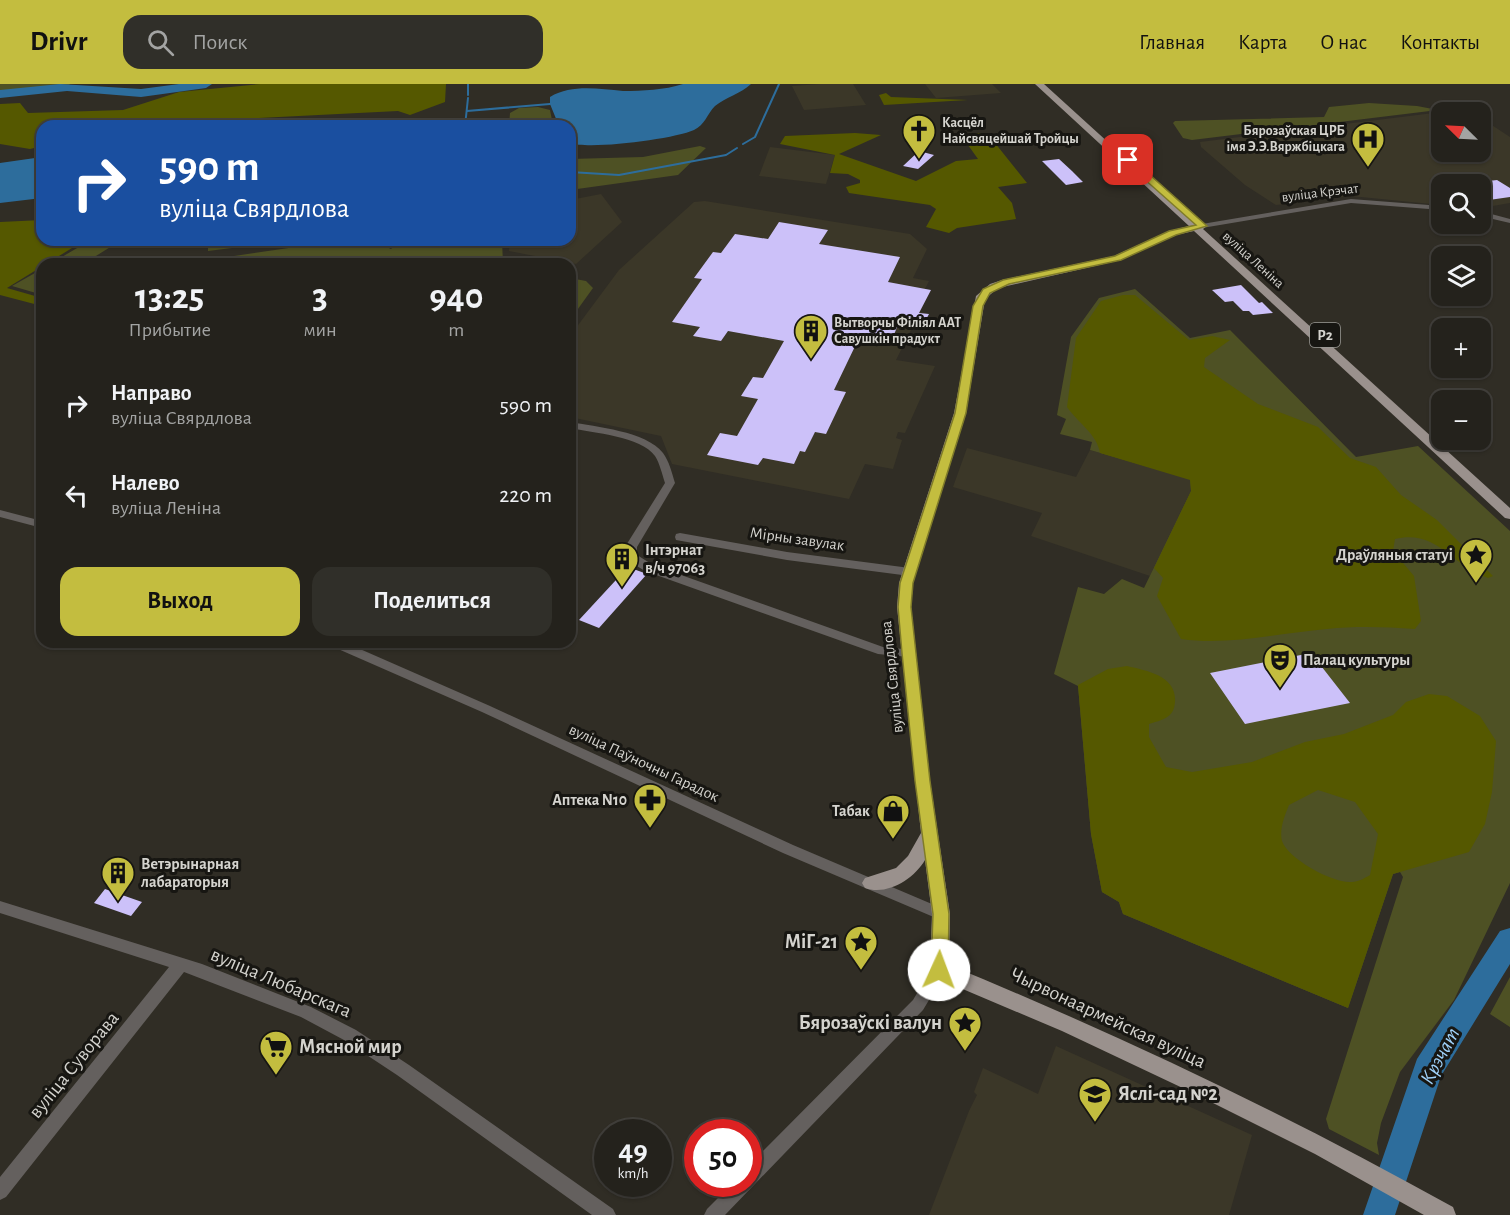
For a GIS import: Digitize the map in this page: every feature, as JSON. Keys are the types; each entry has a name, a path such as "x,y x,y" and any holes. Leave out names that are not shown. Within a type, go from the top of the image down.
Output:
{"main road":[{"name":"вуліца Леніна","path":"1039,84 1105,147 1199,226 1510,502"},
{"name":"вуліца Леніна","path":"1199,226 1510,515"},
{"name":"вуліца Свярдлова","path":"939,970 941,914 904,607 910,572 960,413 978,306 986,291 1006,282 1117,258 1173,233 1199,226"},
{"path":"871,883 889,881 906,874 917,860 930,832"},
{"name":"Чырвонаармейская вуліца","path":"939,970 1184,1079 1358,1164 1445,1215"}],"street":[{"name":"вуліца Крэчат","path":"1199,226 1350,201 1431,207"},
{"path":"1491,216 1510,221"},
{"path":"576,426 637,439 657,451 666,468 670,483 631,547 631,557 649,568 882,651 909,653"},
{"path":"0,513 36,523"},
{"name":"Мірны завулак","path":"680,537 787,556 910,572"},
{"name":"вуліца Паўночны Гарадок","path":"347,648 486,709 788,849 941,914"},
{"name":"вуліца Любарскага","path":"0,908 180,965 306,1012 350,1035 608,1215"},
{"name":"вуліца Суворава","path":"0,1191 180,965"},
{"name":"вуліца Свярдлова","path":"762,1165 918,1005 939,970"},
{"path":"713,1215 731,1197"}],"shaded area":[{"path":"260,84 446,84 445,102 410,115 398,111 222,120 36,120 36,148 30,149 0,144 0,104 20,103 28,113 123,110 179,92"},
{"path":"853,84 866,105 804,110 792,86"},
{"path":"925,84 992,84 1001,93 936,98"},
{"path":"886,93 891,97 968,100 884,105 879,95"},
{"name":"Бярозаўская ЦРБ імя Э.Э.Вяржбіцкага","path":"1431,113 1431,162 1491,162 1491,125 1510,137 1510,203 1491,206 1491,174 1431,174 1431,204 1351,196 1276,205 1245,185 1201,147 1200,142"},
{"path":"855,133 881,135 839,154 916,181 956,161 978,159 963,138 967,134 987,133 1027,183 998,187 1012,203 1016,219 957,228 949,233 926,227 936,209 930,205 849,193 846,187 860,183 860,180 848,174 830,173 835,155 780,144 785,136"},
{"path":"770,147 835,155 826,184 759,176"},
{"path":"601,194 622,222 576,264 576,258 545,258 509,251 509,246 576,246 576,199"},
{"name":"Вытворчы Філіял ААТ Савушкін прадукт","path":"705,201 910,234 927,249 913,278 929,281 925,289 931,290 920,312 929,314 922,327 913,326 896,360 935,366 905,433 898,432 896,438 902,440 893,469 865,464 849,499 672,464 661,436 576,418 576,328 619,270 694,202"},
{"path":"36,220 36,246 75,246 56,258 36,258 36,270 7,288 36,296 36,304 0,295 0,222"},
{"path":"1123,295 1135,295 1189,340 1212,336 1230,340 1205,358 1204,367 1258,404 1318,427 1350,458 1376,467 1401,495 1437,520 1493,576 1488,578 1475,572 1444,550 1422,539 1410,537 1395,539 1393,551 1414,576 1421,621 1415,629 1349,627 1236,640 1181,639 1157,596 1163,578 1154,568 1191,491 1190,480 1100,453 1091,434 1067,407 1076,338 1101,301"},
{"path":"967,448 1076,477 1090,450 1190,479 1191,491 1150,576 1031,536 1042,513 953,487"},
{"path":"1127,666 1144,670 1160,676 1171,686 1175,702 1172,712 1166,718 1149,724 1149,737 1166,767 1192,772 1252,762 1305,742 1344,734 1393,715 1406,702 1429,694 1447,696 1480,716 1496,741 1492,792 1485,824 1469,852 1393,874 1348,1008 1123,914 1119,902 1102,892 1091,834 1078,685 1108,669","holes":["1318,790 1355,802 1378,834 1370,875 1354,882 1334,879 1302,862 1286,848 1281,832 1289,805"]},
{"name":"Яслі-сад №2","path":"1056,1046 1252,1135 1229,1215 929,1215 977,1095 974,1092 983,1068 1038,1094"}],"green space":[{"path":"0,84 70,84 67,87 0,94"},
{"path":"1369,103 1417,106 1431,109 1431,111 1192,140 1183,138 1173,123 1175,121 1324,117 1329,107"},
{"path":"538,107 550,110 552,120 509,120 510,113 519,108"},
{"path":"700,146 706,148 678,175 576,189 576,159 643,157"},
{"path":"81,246 112,246 93,258 60,258"},
{"path":"211,246 248,246 208,251"},
{"path":"303,246 385,246 391,249 394,246 502,246 503,258 220,258"},
{"path":"36,272 36,293 12,286"},
{"path":"576,279 586,281 593,288 576,312"},
{"path":"1135,289 1190,338 1230,330 1356,457 1418,446 1510,531 1510,883 1454,1000 1400,1072 1381,1123 1377,1143 1379,1155 1329,1129 1326,1119 1403,877 1400,872 1393,874 1348,1008 1123,914 1119,902 1102,892 1091,834 1078,686 1054,674 1078,587 1104,594 1122,579 1144,588 1191,491 1190,479 1090,450 1092,442 1060,434 1066,419 1057,415 1071,337 1099,298"},
{"path":"1510,977 1510,1027 1490,1014"}],"water":[{"path":"683,84 751,84 715,106 701,125 694,130 669,137 632,142 576,144 576,120 557,120 550,104 550,97 567,90 661,89"},
{"path":"36,158 36,199 0,203 0,163"}],"building":[{"name":"Касцёл Найсвяцейшай Тройцы","path":"919,151 934,155 918,169 903,166"},
{"path":"1059,159 1083,182 1066,185 1042,161"},
{"path":"1497,180 1510,188 1510,197 1491,200 1491,181"},
{"name":"Вытворчы Філіял ААТ Савушкін прадукт","path":"779,222 828,230 819,244 900,257 888,282 931,290 919,313 929,314 922,327 898,325 890,344 859,338 834,390 846,392 826,434 815,432 805,452 800,451 794,464 763,458 758,465 707,455 720,433 737,436 758,399 741,396 753,377 763,378 784,341 728,331 721,341 693,336 700,327 672,322 702,279 694,278 713,252 721,253 735,234 768,239"},
{"path":"1241,285 1273,313 1253,315 1249,311 1243,311 1233,301 1225,302 1212,290"},
{"name":"Інтэрнат в/ч 97063","path":"628,567 647,574 599,628 579,620"},
{"name":"Палац культуры","path":"1311,653 1350,703 1245,724 1210,673"},
{"name":"Ветэрынарная лабараторыя","path":"105,889 142,902 131,916 94,903"}],"waterway":[{"path":"0,94 67,87 141,93 206,84"},
{"path":"468,84 468,95"},
{"path":"743,144 755,137 779,84"},
{"path":"466,120 468,98"},
{"path":"467,111 550,104"},
{"path":"576,172 619,175 726,155 737,148"},
{"name":"Крэчат","path":"1379,1215 1428,1069 1510,940"}],"place":[{"name":"Касцёл Найсвяцейшай Тройцы","path":"919,160"},
{"name":"Бярозаўская ЦРБ імя Э.Э.Вяржбіцкага","path":"1368,168"},
{"name":"Вытворчы Філіял ААТ Савушкін прадукт","path":"811,360"},
{"name":"Драўляныя статуі","path":"1476,584"},
{"name":"Інтэрнат в/ч 97063","path":"622,588"},
{"name":"Палац культуры","path":"1280,689"},
{"name":"Аптека N10","path":"650,829"},
{"name":"Табак","path":"893,840"},
{"name":"Ветэрынарная лабараторыя","path":"118,902"},
{"name":"МіГ-21","path":"861,971"},
{"name":"Бярозаўскі валун","path":"965,1052"},
{"name":"Мясной мир","path":"276,1076"},
{"name":"Яслі-сад №2","path":"1095,1123"}],"route":[{"path":"939,970 941,914 922,781 904,607 906,583 960,413 967,384 980,298 994,286 1006,282 1117,258 1173,233 1202,226 1128,160"}]}
